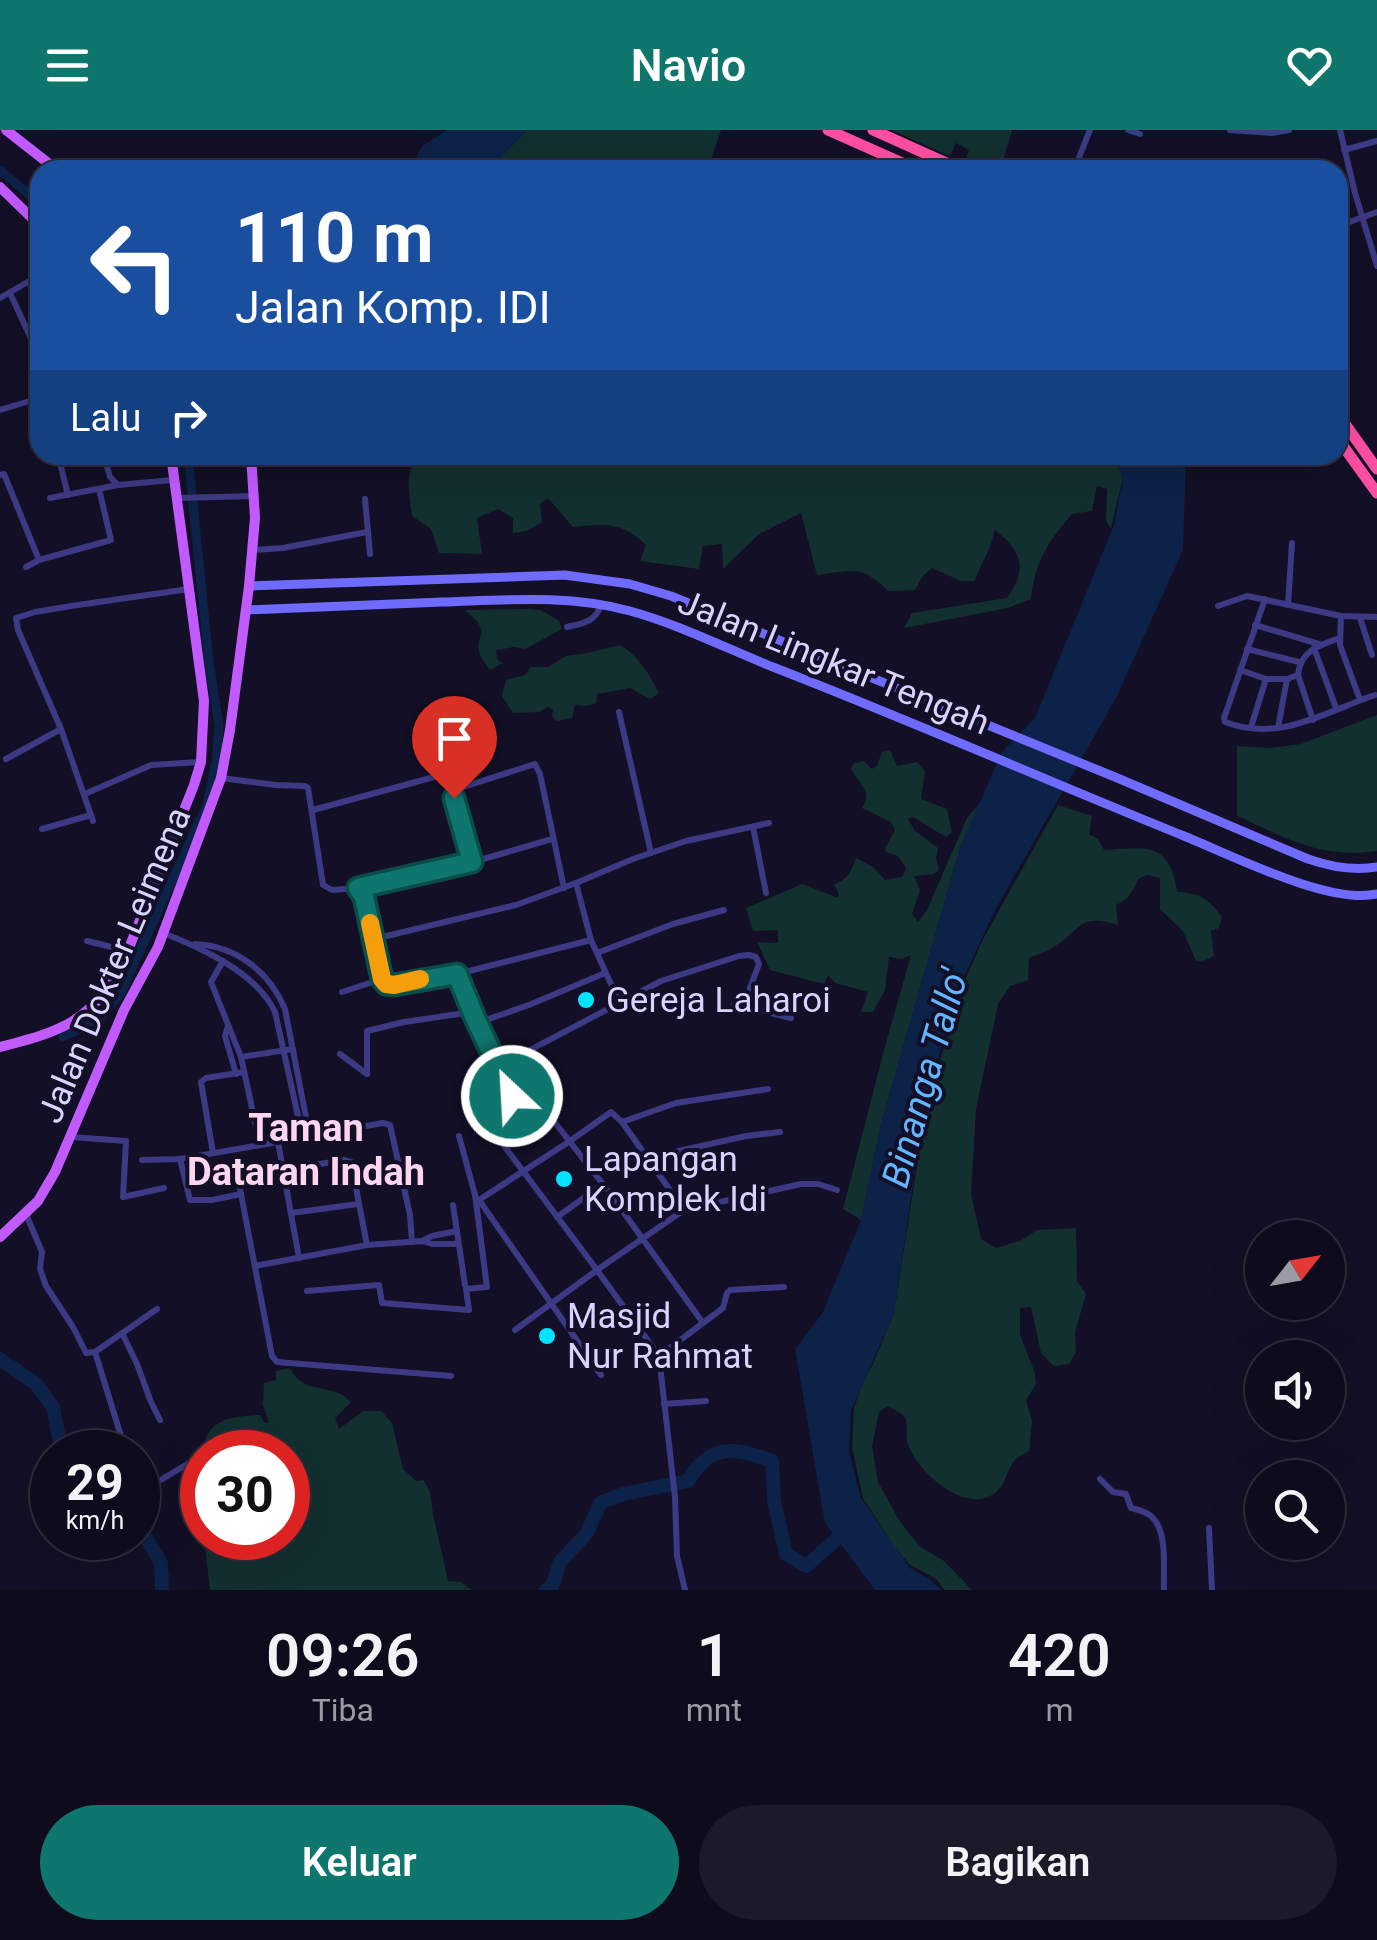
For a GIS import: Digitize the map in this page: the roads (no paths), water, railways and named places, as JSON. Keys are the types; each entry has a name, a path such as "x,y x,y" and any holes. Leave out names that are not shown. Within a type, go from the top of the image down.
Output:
{"highway":[{"path":"828,130 896,160"},
{"path":"872,130 940,160"},
{"path":"1348,428 1377,469"},
{"path":"1348,453 1377,493"}],"main road":[{"path":"6,130 44,160"},
{"path":"0,187 30,216"},
{"path":"0,1047 71,1024 107,992 119,973 201,762 204,701 172,465"},
{"name":"Jalan Dokter Leimena","path":"0,1237 45,1192 124,1010 150,961 221,778 256,518 252,465"},
{"name":"Jalan Lingkar Tengah","path":"249,586 566,575 630,584 671,596 930,701 1308,859 1330,866 1377,867"},
{"name":"Jalan Lingkar Tengah","path":"246,610 507,600 602,604 666,623 1310,886 1348,896 1377,894"},
{"path":"128,950 150,961"}],"street":[{"path":"1078,160 1090,130"},
{"path":"1128,130 1140,134"},
{"path":"1230,130 1288,130"},
{"path":"1340,130 1347,160"},
{"path":"1344,150 1377,142"},
{"path":"1348,166 1377,266"},
{"path":"1348,222 1377,212"},
{"path":"0,298 30,282"},
{"path":"10,293 30,336"},
{"path":"0,410 30,401"},
{"path":"60,465 68,495"},
{"path":"107,465 110,477 118,485"},
{"path":"0,475 4,474 39,560"},
{"path":"50,498 118,485 174,480"},
{"path":"26,567 111,540 99,489"},
{"path":"176,498 254,496"},
{"path":"365,499 370,554"},
{"path":"252,550 367,532"},
{"path":"1288,604 1292,543"},
{"path":"42,829 92,818 61,729 15,623 18,616 190,589"},
{"path":"1218,606 1244,596 1341,616 1377,618"},
{"path":"1264,598 1224,720 1251,727 1291,727 1374,695"},
{"path":"567,627 591,621 602,604"},
{"path":"1341,616 1340,638 1360,700"},
{"path":"1360,618 1372,655"},
{"path":"1255,625 1317,646"},
{"path":"1313,720 1298,675 1299,662 1317,646 1340,638"},
{"path":"1317,646 1336,709"},
{"path":"1247,649 1299,662"},
{"path":"1240,670 1266,679 1298,675"},
{"path":"1251,727 1266,679"},
{"path":"1278,728 1287,679"},
{"path":"620,712 651,853"},
{"path":"6,759 61,729"},
{"path":"85,794 151,765 201,762"},
{"path":"472,862 454,790 535,764 564,888"},
{"path":"313,810 434,777"},
{"path":"221,778 305,786 310,793 323,885 332,890 358,888 472,862 552,839"},
{"path":"374,940 516,905 686,841 770,823"},
{"path":"753,827 766,893"},
{"path":"576,884 591,940 620,1004"},
{"path":"358,888 364,897 386,984 457,974 591,940"},
{"path":"597,953 724,910"},
{"path":"162,932 244,974 265,994 274,1008 305,1135"},
{"path":"87,941 128,950"},
{"path":"192,944 217,945 251,964 270,982 284,1006 305,1135"},
{"path":"498,1067 676,975 748,954 756,956 759,964 744,1004"},
{"path":"223,962 211,982 241,1057 240,1073"},
{"path":"478,1023 605,973"},
{"path":"457,974 512,1096"},
{"path":"342,992 382,979"},
{"path":"734,1004 791,1018"},
{"path":"274,1008 284,1006"},
{"path":"340,1054 367,1074 367,1031 472,1012"},
{"path":"228,1026 224,1036 240,1073 260,1145"},
{"path":"241,1057 293,1049"},
{"path":"212,1153 201,1082 240,1073"},
{"path":"622,1122 676,1103 768,1090"},
{"path":"685,1590 677,1556 659,1356 490,1125 491,1116 512,1096 530,1092 603,1184 703,1323"},
{"path":"477,1197 523,1172 611,1112 684,1210"},
{"path":"142,1160 180,1159 388,1124 398,1154 412,1242"},
{"path":"647,1158 780,1132"},
{"path":"307,1291 379,1285 382,1303 468,1310 466,1289 486,1288 477,1197 459,1136"},
{"path":"70,1137 126,1140 123,1196 164,1188"},
{"path":"278,1142 299,1258"},
{"path":"180,1159 190,1200 240,1194"},
{"path":"284,1170 349,1161 367,1245"},
{"path":"238,1178 272,1356 280,1363 451,1376"},
{"path":"557,1217 603,1184"},
{"path":"516,1330 684,1210 801,1184 837,1190"},
{"path":"477,1197 601,1375"},
{"path":"291,1213 358,1204"},
{"path":"453,1205 465,1285"},
{"path":"26,1214 42,1252 40,1269 46,1286 86,1353 95,1352 156,1309"},
{"path":"423,1241 456,1232"},
{"path":"255,1266 367,1245 423,1241 458,1244"},
{"path":"659,1356 723,1308 730,1290 784,1288"},
{"path":"122,1334 160,1420"},
{"path":"95,1352 119,1430"},
{"path":"664,1404 706,1401"},
{"path":"1100,1478 1113,1492 1126,1494 1130,1506 1157,1522 1164,1590"},
{"path":"1209,1528 1212,1590"}],"water":[{"path":"447,130 527,130 498,160 415,160 421,147"},
{"name":"Binanga Tallo'","path":"1117,465 1186,465 1183,550 1116,698 995,910 956,994 924,1110 894,1313 851,1411 849,1452 861,1498 910,1568 941,1590 875,1590 825,1523 795,1349 822,1314 861,1220 881,1125 961,845 1002,752 1035,718 1114,525 1123,477"}],"waterway":[{"path":"0,170 30,196"},
{"path":"63,1037 98,1020 120,995 207,804 219,726 189,465"},
{"path":"0,1359 36,1384 53,1407 58,1430"},
{"path":"546,1590 552,1587 560,1562 587,1533 600,1503 623,1494 688,1481 705,1460 724,1451 772,1461 774,1501 786,1554 806,1566 849,1528"},
{"path":"159,1560 162,1590"}],"place":[{"name":"Gereja Laharoi","path":"586,1000"},
{"name":"Lapangan Komplek Idi","path":"564,1179"},
{"name":"Masjid Nur Rahmat","path":"547,1336"}],"district":[{"name":"Taman Dataran Indah","path":"306,1150"}]}
